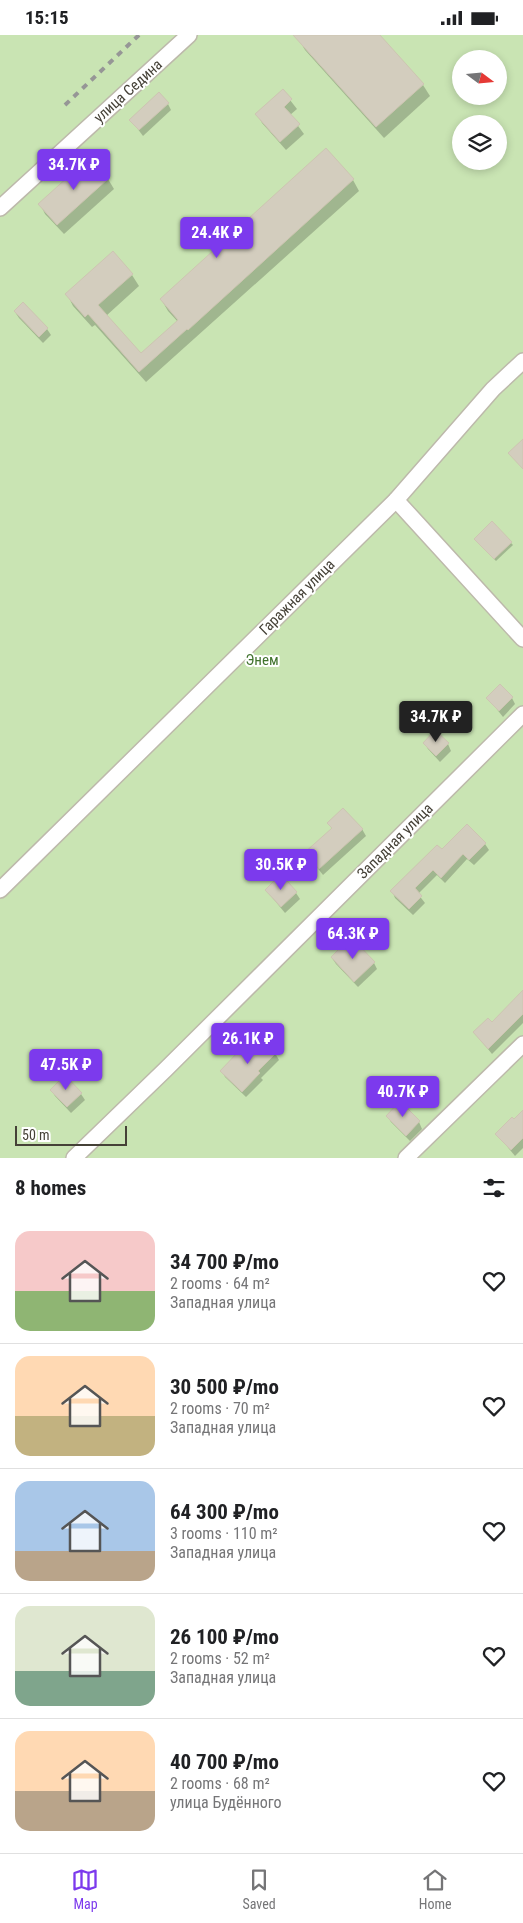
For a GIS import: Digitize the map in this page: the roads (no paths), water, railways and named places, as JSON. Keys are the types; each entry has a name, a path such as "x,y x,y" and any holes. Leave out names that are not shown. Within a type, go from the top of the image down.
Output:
{"street":[{"name":"улица Седина","path":"0,208 189,35"},
{"name":"Гаражная улица","path":"0,890 396,500 493,389 523,361"},
{"path":"396,500 523,639"},
{"name":"Западная улица","path":"74,1158 523,714"},
{"path":"406,1158 523,1044"}],"railway":[{"path":"65,105 139,35"}],"park label":[{"name":"Энем","path":"262,660"}]}
